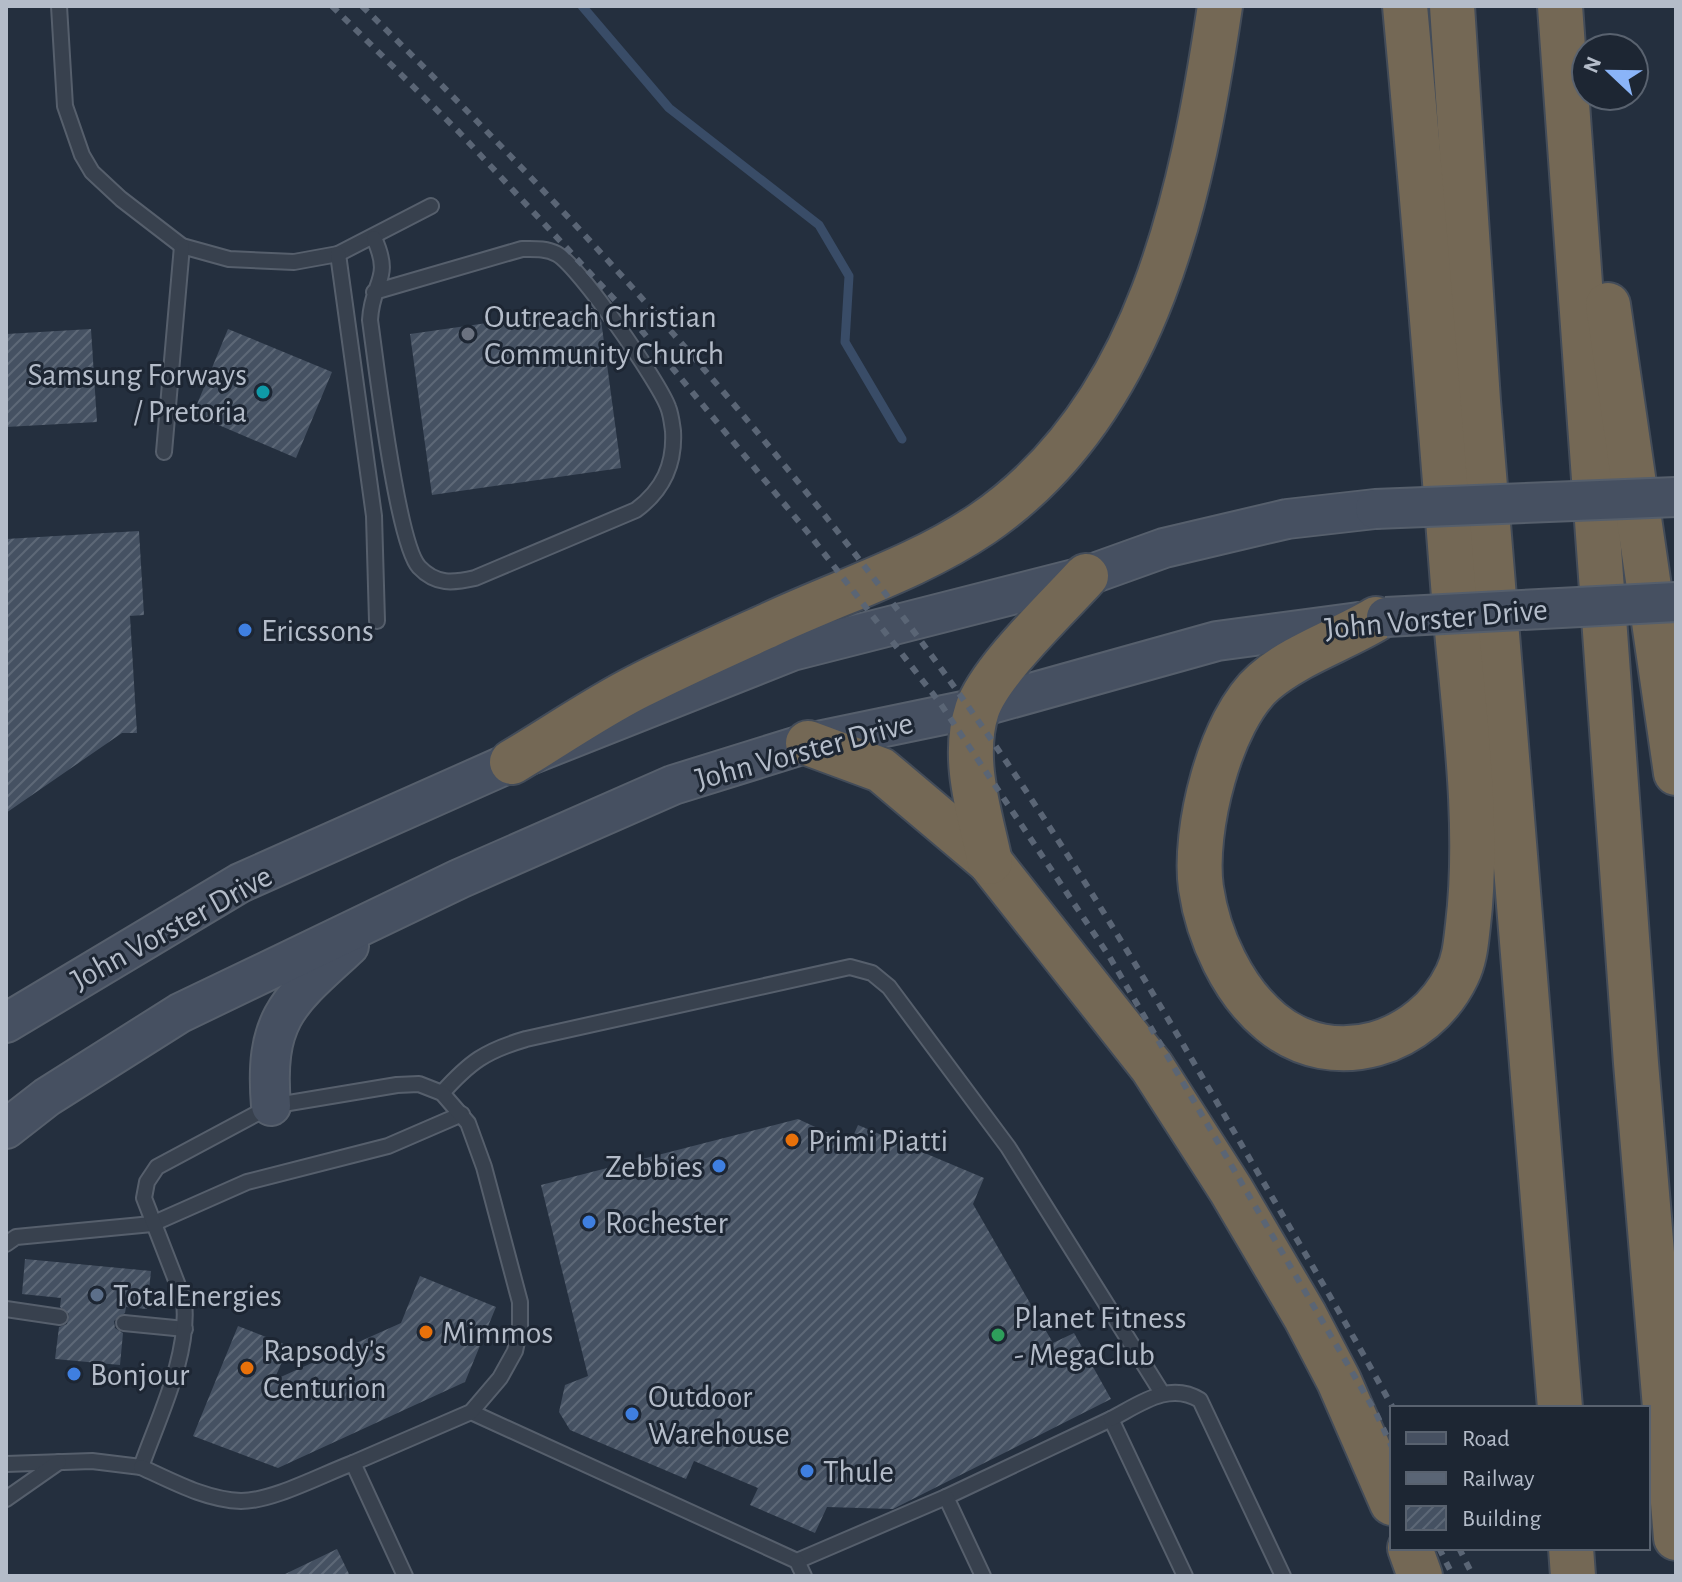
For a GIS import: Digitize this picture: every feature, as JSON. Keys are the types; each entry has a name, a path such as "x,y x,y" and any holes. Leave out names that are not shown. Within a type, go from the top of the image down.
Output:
{"highway":[{"path":"512,762 637,687 954,540 1010,502 1056,458 1088,420 1123,366 1152,299 1193,152 1220,6"},
{"path":"1381,618 1274,675 1250,698 1225,747 1212,785 1203,816 1199,868 1201,891 1223,957 1259,1010 1272,1023 1311,1043 1354,1050 1377,1045 1418,1024 1445,994 1464,953 1472,883 1461,690 1405,6"},
{"path":"1452,6 1483,464 1560,1406"},
{"path":"1563,6 1676,773"},
{"path":"1563,6 1636,1063 1676,1538"},
{"path":"990,862 972,775 977,708 1014,657 1086,576"},
{"path":"808,743 881,770 990,862 1152,1067 1231,1190 1339,1381 1390,1498"},
{"path":"1411,1550 1420,1576"},
{"path":"1571,1550 1573,1576"}],"main road":[{"name":"John Vorster Drive","path":"6,1023 240,883 512,762 792,651 1086,576 1164,548 1287,519 1375,509 1676,497"},
{"name":"John Vorster Drive","path":"6,1129 47,1097 180,1013 374,923 459,879 673,785 808,743 977,708 1217,641 1381,618 1676,602"},
{"path":"271,1106 269,1056 283,1015 317,975 374,923"}],"lane":[{"path":"59,6 65,106 82,155 92,172 121,199 182,246 210,255 258,262 294,262 338,254 431,206"},
{"path":"374,238 384,265 374,292 370,320 403,529 417,565 434,580 452,583 475,578 636,510 652,498 666,479 673,431 668,406 593,292 558,255 544,249 522,249 374,292"},
{"path":"164,452 182,246"},
{"path":"338,254 374,516 377,621"},
{"path":"442,1093 469,1063 490,1051 526,1039 850,967 863,969 889,987 1008,1147 1162,1393"},
{"path":"6,1464 60,1462 141,1467 185,1487 242,1501 260,1498 353,1463 471,1412 500,1378 515,1351 520,1315 514,1273 475,1135 462,1114 442,1093 407,1084 271,1106 157,1167 147,1182 144,1198 184,1301 185,1329 141,1467"},
{"path":"6,1244 16,1237 152,1224 247,1182 388,1146 462,1114"},
{"path":"6,1309 60,1317"},
{"path":"124,1323 185,1329"},
{"path":"797,1561 946,1497 1162,1393 1181,1391 1204,1404 1283,1576"},
{"path":"471,1412 797,1561 804,1576"},
{"path":"1111,1419 1185,1576"},
{"path":"6,1499 60,1462"},
{"path":"353,1463 405,1576"},
{"path":"946,1497 983,1576"}],"building":[{"path":"592,308 601,320 621,468 432,495 410,334"},
{"path":"91,329 97,422 6,427 6,334"},
{"name":"Samsung Forways / Pretoria","path":"228,329 332,372 296,458 193,414"},
{"path":"139,531 144,615 130,616 137,733 122,733 6,813 6,539"},
{"path":"798,1119 850,1143 858,1125 984,1178 973,1204 1053,1343 1074,1333 1111,1399 893,1509 827,1507 815,1533 750,1505 758,1488 694,1461 686,1479 570,1430 559,1412 565,1385 588,1376 541,1185"},
{"path":"25,1259 151,1271 147,1309 126,1307 125,1313 114,1321 115,1328 123,1333 120,1365 55,1359 59,1327 67,1324 69,1314 60,1307 61,1298 22,1294"},
{"path":"420,1276 496,1307 465,1382 278,1468 193,1436 238,1326 289,1346 274,1380 401,1323"},
{"path":"337,1549 350,1576 281,1576"}],"waterway":[{"path":"582,6 669,108 819,225 849,276 845,342 902,439"}],"railway":[{"path":"332,6 459,132 628,314 809,534 940,703 1109,956 1376,1413 1390,1443"},
{"path":"362,6 522,168 676,337 751,424 893,603 998,749 1105,915 1337,1307 1392,1406"},
{"path":"1440,1550 1453,1576"},
{"path":"1460,1550 1473,1576"}],"place":[{"name":"Outreach Christian Community Church","path":"468,334"},
{"name":"Samsung Forways / Pretoria","path":"263,392"},
{"name":"Ericssons","path":"245,630"},
{"name":"Primi Piatti","path":"792,1140"},
{"name":"Zebbies","path":"719,1166"},
{"name":"Rochester","path":"589,1222"},
{"name":"TotalEnergies","path":"97,1295"},
{"name":"Mimmos","path":"426,1332"},
{"name":"Planet Fitness - MegaClub","path":"998,1335"},
{"name":"Rapsody's Centurion","path":"247,1368"},
{"name":"Bonjour","path":"74,1374"},
{"name":"Outdoor Warehouse","path":"632,1414"},
{"name":"Thule","path":"807,1471"}]}
